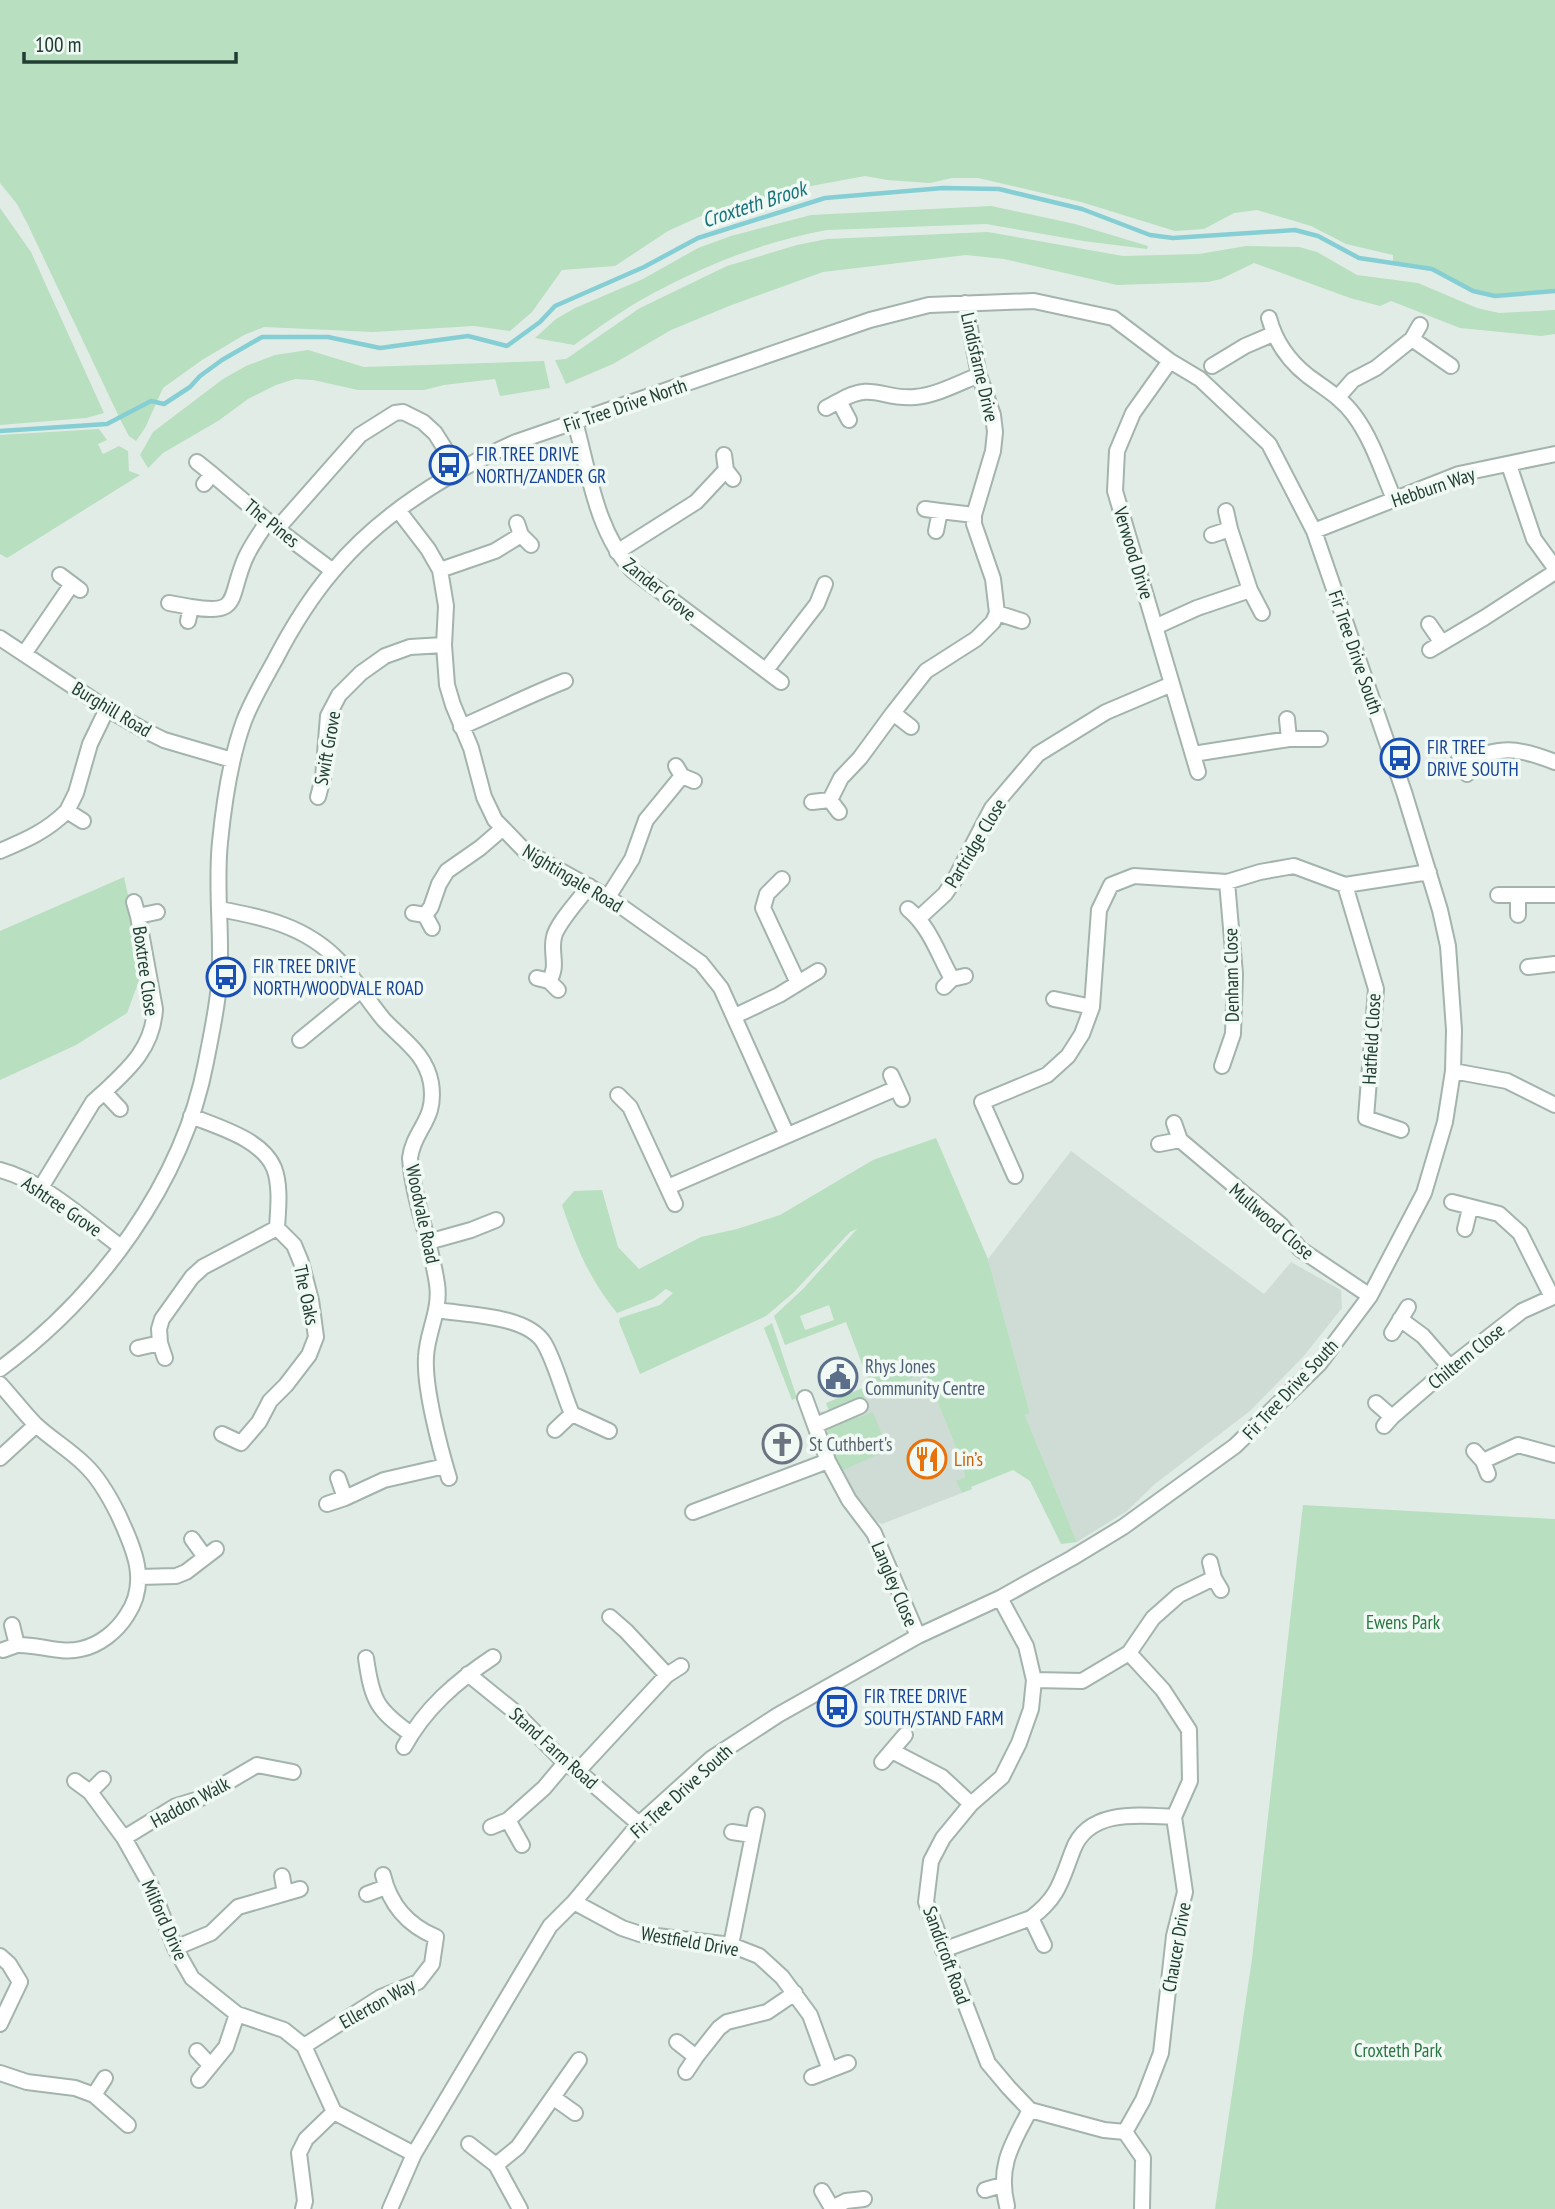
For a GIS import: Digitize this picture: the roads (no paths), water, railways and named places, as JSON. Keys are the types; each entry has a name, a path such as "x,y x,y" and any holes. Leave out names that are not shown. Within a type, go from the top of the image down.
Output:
{"street":[{"name":"Fir Tree Drive South","path":"390,2209 414,2154 550,1926 574,1902 639,1824 712,1758 778,1715 918,1636 1000,1598 1123,1527 1235,1446 1318,1364 1370,1296 1424,1192 1445,1122 1453,1070 1454,1030 1448,946 1440,910 1404,792 1314,531 1269,444 1200,379 1170,361 1113,318 1034,301 965,303"},
{"name":"Lindisfarne Drive","path":"965,303 979,375 993,415 995,432 993,451 974,515 975,533 993,579 997,613"},
{"name":"Fir Tree Drive North","path":"0,1369 25,1351 72,1307 121,1247 153,1198 191,1116 206,1064 219,984 219,844 232,760 245,719 293,625 333,571 398,510 430,488 516,442 870,320 929,305 965,303"},
{"path":"1269,318 1273,334 1294,364 1338,397 1354,413 1366,433 1394,499"},
{"path":"1338,397 1353,380 1376,368 1412,339 1420,326"},
{"path":"1212,366 1245,346 1273,334"},
{"path":"1412,339 1451,366"},
{"name":"Verwood Drive","path":"1170,361 1133,413 1117,451 1115,491 1198,772"},
{"path":"826,408 864,390 899,398 922,397 979,375"},
{"path":"839,401 849,420"},
{"path":"169,603 189,614 222,609 234,596 243,562 273,525 360,435 395,413 403,412 422,422 435,433 447,452"},
{"name":"Zander Grove","path":"575,422 605,530 617,552 632,570 781,682"},
{"name":"Hebburn Way","path":"1314,531 1459,474 1555,454"},
{"name":"The Pines","path":"197,462 208,479 333,571"},
{"path":"1429,624 1436,646 1555,570 1534,539 1509,465"},
{"path":"617,552 696,502 728,468"},
{"path":"925,509 974,515"},
{"name":"Nightingale Road","path":"398,510 428,549 440,570 446,606 444,645 447,685 471,748 489,809 502,829 532,855 608,897 701,962 721,988 735,1016 787,1135"},
{"path":"1226,510 1250,590 1262,613"},
{"path":"936,531 940,511"},
{"path":"1212,535 1230,529"},
{"path":"440,570 495,551 523,534"},
{"path":"766,670 817,604 826,582"},
{"path":"24,654 71,583"},
{"path":"1155,627 1197,608 1250,590"},
{"path":"812,802 834,806 841,779 926,671 976,639 997,613 1022,621"},
{"name":"Burghill Road","path":"2,644 24,654 107,709 164,740 232,760"},
{"name":"Swift Grove","path":"318,799 323,778 328,716 340,695 361,673 385,656 410,647 444,645"},
{"path":"461,727 566,681"},
{"name":"Partridge Close","path":"954,981 914,913 945,894 992,808 1038,754 1106,712 1172,684"},
{"path":"0,851 36,836 68,811 90,744 107,709"},
{"path":"893,713 911,727"},
{"path":"1287,719 1289,739"},
{"path":"1193,754 1289,739 1320,739"},
{"path":"1462,761 1506,749 1525,750 1555,762"},
{"path":"608,897 632,859 646,820 684,775"},
{"path":"68,811 83,821"},
{"path":"423,919 447,871 502,829"},
{"path":"1015,1176 982,1102 1047,1074 1068,1055 1082,1034 1091,1007 1099,910 1111,885 1135,876 1227,882 1294,866 1345,885 1429,872"},
{"path":"783,878 767,894 763,908 798,984"},
{"name":"Denham Close","path":"1222,1066 1233,1034 1235,974 1227,882"},
{"name":"Hatfield Close","path":"1345,885 1376,989 1366,1118 1401,1130"},
{"path":"548,983 555,967 556,932 589,886"},
{"path":"1498,895 1555,895"},
{"path":"1518,895 1518,915"},
{"name":"Boxtree Close","path":"40,1189 86,1110 139,1056 151,1033 155,1009 136,909 157,912"},
{"name":"Woodvale Road","path":"219,909 268,918 304,934 337,960 386,1021 417,1052 428,1072 431,1085 430,1111 425,1126 414,1142 410,1158 437,1284 437,1310 425,1361 447,1472 384,1480 327,1504"},
{"path":"1528,967 1555,964"},
{"path":"735,1016 818,971"},
{"path":"297,1041 361,990"},
{"path":"1054,999 1091,1007"},
{"path":"1453,1070 1507,1081 1555,1105"},
{"path":"668,1187 896,1087"},
{"path":"104,1092 120,1109"},
{"path":"615,1093 630,1107 675,1204"},
{"path":"165,1358 160,1343 159,1329 162,1319 192,1277 203,1267 276,1228 279,1200 274,1167 252,1142 191,1116"},
{"path":"1159,1144 1180,1140 1174,1123"},
{"name":"Mullwood Close","path":"1180,1140 1281,1225 1300,1249 1370,1296"},
{"name":"Ashtree Grove","path":"0,1170 14,1174 40,1189 121,1247"},
{"path":"1452,1202 1499,1214 1520,1233 1554,1297"},
{"path":"1465,1229 1470,1208"},
{"path":"428,1242 496,1220"},
{"name":"The Oaks","path":"222,1434 241,1443 259,1422 270,1401 309,1355 316,1337 311,1300 301,1262 294,1245 276,1228"},
{"name":"Chiltern Close","path":"1376,1403 1388,1421 1450,1367 1522,1311 1554,1297"},
{"path":"437,1310 515,1322 534,1331 548,1350 572,1414 609,1431"},
{"path":"1391,1333 1404,1313 1450,1367"},
{"path":"138,1348 160,1343"},
{"path":"0,1384 36,1425 87,1466 111,1501 135,1551 139,1577 130,1612 101,1641 89,1647 65,1651 36,1646 10,1648 12,1625"},
{"name":"Langley Close","path":"805,1398 828,1461 849,1500 874,1533 918,1636"},
{"path":"816,1424 860,1406"},
{"path":"555,1430 572,1414"},
{"path":"0,1458 36,1425"},
{"path":"1482,1462 1518,1445 1555,1455"},
{"path":"693,1512 828,1461"},
{"path":"338,1478 345,1498"},
{"path":"139,1577 176,1576 186,1572 210,1553 192,1539"},
{"path":"1034,1680 1082,1681 1129,1653 1153,1618 1180,1595 1218,1584 1210,1562"},
{"name":"Sandicroft Road","path":"1000,1598 1026,1646 1034,1680 1031,1709 1019,1743 1002,1777 971,1804 943,1838 931,1861 926,1902 988,2063 1030,2110"},
{"path":"610,1617 667,1675"},
{"path":"626,1631 637,1619"},
{"path":"943,1950 1031,1918 1054,1897 1062,1884 1074,1847 1095,1823 1136,1815 1174,1817 1190,1781 1189,1730 1163,1690 1129,1653"},
{"path":"364,1669 379,1707 408,1741 441,1697 493,1657"},
{"path":"578,1771 667,1675 681,1666"},
{"name":"Stand Farm Road","path":"468,1674 515,1712 565,1763 639,1824"},
{"path":"882,1762 905,1735"},
{"path":"892,1751 942,1777 971,1804"},
{"name":"Haddon Walk","path":"124,1838 176,1806 199,1799 255,1758 293,1772"},
{"path":"491,1827 508,1820 544,1787 565,1763"},
{"path":"90,1793 103,1779"},
{"name":"Milford Drive","path":"75,1781 90,1793 124,1838 151,1886 175,1948 192,1978 237,2014 284,2030 304,2046"},
{"path":"731,1945 757,1815"},
{"name":"Chaucer Drive","path":"1125,2132 1143,2100 1161,2053 1174,1936 1185,1892 1174,1817"},
{"path":"508,1820 522,1845"},
{"path":"733,1832 752,1835"},
{"path":"282,1876 285,1893"},
{"name":"Ellerton Way","path":"304,2046 382,1997 418,1982 432,1964 436,1937 420,1930 401,1915 385,1881 367,1894"},
{"path":"175,1948 211,1933 238,1907 300,1889"},
{"name":"Westfield Drive","path":"574,1902 640,1934 731,1945 759,1956 770,1964 810,2015 830,2070"},
{"path":"1031,1918 1044,1945"},
{"path":"0,1956 9,1964 20,1982 0,2024"},
{"path":"686,2072 719,2028 735,2019 767,2012 795,1993"},
{"path":"199,2080 226,2047 237,2014"},
{"path":"677,2042 696,2057"},
{"path":"304,2046 334,2112 414,2154"},
{"path":"197,2051 210,2065"},
{"path":"496,2165 517,2147 579,2060"},
{"path":"812,2077 848,2063"},
{"path":"0,2073 27,2082 75,2088 94,2095 128,2125"},
{"path":"94,2095 105,2078"},
{"path":"554,2098 575,2113"},
{"path":"1007,2206 1002,2185 1009,2149 1030,2110 1104,2130 1125,2132 1143,2158 1142,2209"},
{"path":"303,2209 305,2201 299,2153 306,2139 334,2112"},
{"path":"470,2144 496,2165 520,2209"},
{"path":"985,2190 1002,2185"},
{"path":"822,2191 831,2208 846,2201 864,2199"}],"waterway":[{"name":"Croxteth Brook","path":"0,431 107,424 151,401 164,404 190,387 222,360 262,337 328,337 380,348 468,336 507,346 540,322 555,306 644,267 698,238 825,198 943,188 999,189 1082,209 1150,235 1173,238 1295,230 1318,236 1359,258 1432,269 1473,291 1495,296 1555,291"}],"place":[{"name":"FIR TREE DRIVE NORTH/ZANDER GR","path":"449,465"},
{"name":"FIR TREE DRIVE SOUTH","path":"1400,758"},
{"name":"FIR TREE DRIVE NORTH/WOODVALE ROAD","path":"226,977"},
{"name":"Rhys Jones Community Centre","path":"838,1377"},
{"name":"St Cuthbert's","path":"782,1444"},
{"name":"Lin’s","path":"927,1459"},
{"name":"FIR TREE DRIVE SOUTH/STAND FARM","path":"837,1707"}],"park label":[{"name":"Ewens Park","path":"1403,1622"},
{"name":"Croxteth Park","path":"1398,2050"}]}
